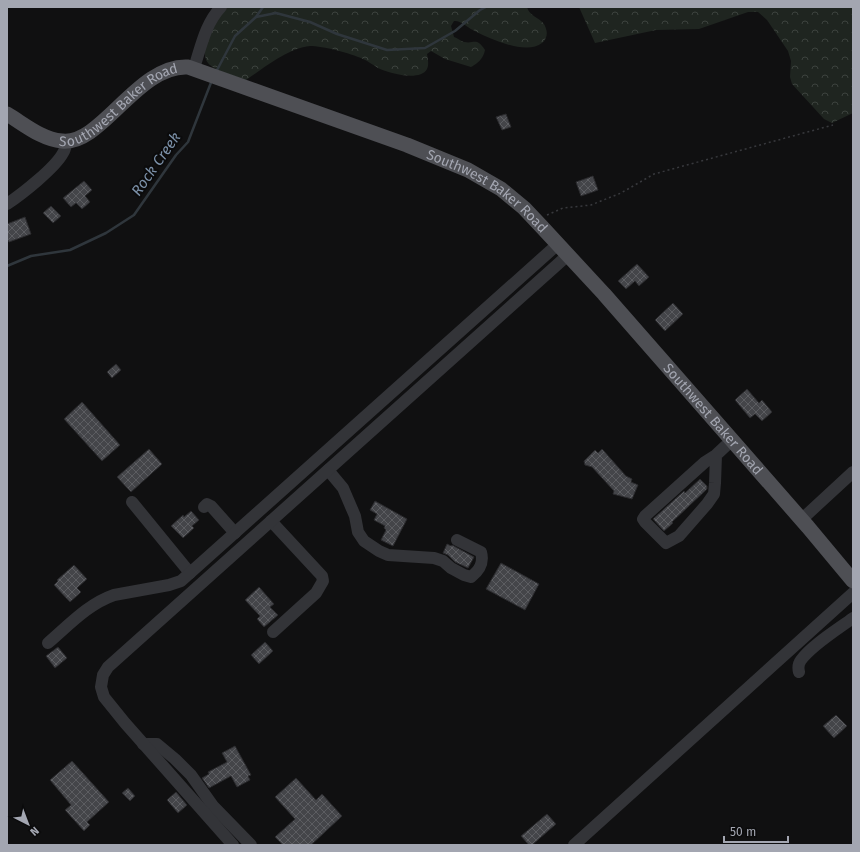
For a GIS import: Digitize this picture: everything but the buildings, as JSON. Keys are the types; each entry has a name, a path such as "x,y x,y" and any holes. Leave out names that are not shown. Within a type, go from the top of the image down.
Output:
{"main road":[{"name":"Southwest Baker Road","path":"7,114 41,135 58,141 68,141 79,138 92,130 136,90 151,79 179,67 194,68 407,146 468,170 501,189 538,222 732,440 853,582"}],"street":[{"path":"194,68 206,29 214,15 221,7"},
{"path":"7,204 20,195 52,166 63,154 68,141"},
{"path":"234,845 143,744 104,698 101,687 103,675 108,667 328,470 563,250"},
{"path":"48,643 94,604 106,598 114,595 169,585 181,581 563,250"},
{"path":"716,455 716,483 714,494 679,536 666,543 645,522 643,519 644,516 732,440"},
{"path":"328,470 343,488 355,516 358,532 364,541 379,551 388,555 434,558 443,561 451,568 471,577 477,573 482,566 483,559 481,552 457,540"},
{"path":"801,520 853,472"},
{"path":"132,502 190,573"},
{"path":"204,507 207,504 210,506 235,533"},
{"path":"271,521 322,576 324,581 316,593 273,632"},
{"path":"574,845 853,593"},
{"path":"799,672 798,667 800,660 820,642 853,618"},
{"path":"143,744 156,744 175,759 191,775 213,806 252,845"},
{"path":"588,845 594,827"}],"path":[{"path":"538,222 552,212 563,208 591,205 622,193 654,174 833,125"}],"green space":[{"path":"227,7 527,7 531,14 543,22 547,35 546,39 542,43 535,47 517,47 497,41 454,21 451,26 454,37 464,42 477,42 485,50 480,60 471,67 445,59 431,51 427,54 427,69 423,73 411,76 383,70 351,54 310,46 293,50 285,54 246,80 211,66 205,57 205,49 210,34 218,18"},
{"path":"579,7 853,7 853,113 832,123 824,119 792,84 790,77 791,61 788,51 767,20 758,12 748,12 699,29 656,30 595,43"}],"waterway":[{"name":"Rock Creek","path":"216,72 235,36 256,17 263,7"},
{"path":"256,17 276,13 310,22 337,34 387,50 425,48 455,31 480,10 486,7"},
{"name":"Rock Creek","path":"7,266 31,256 70,250 106,233 134,215 176,155 188,142 212,80"}]}
